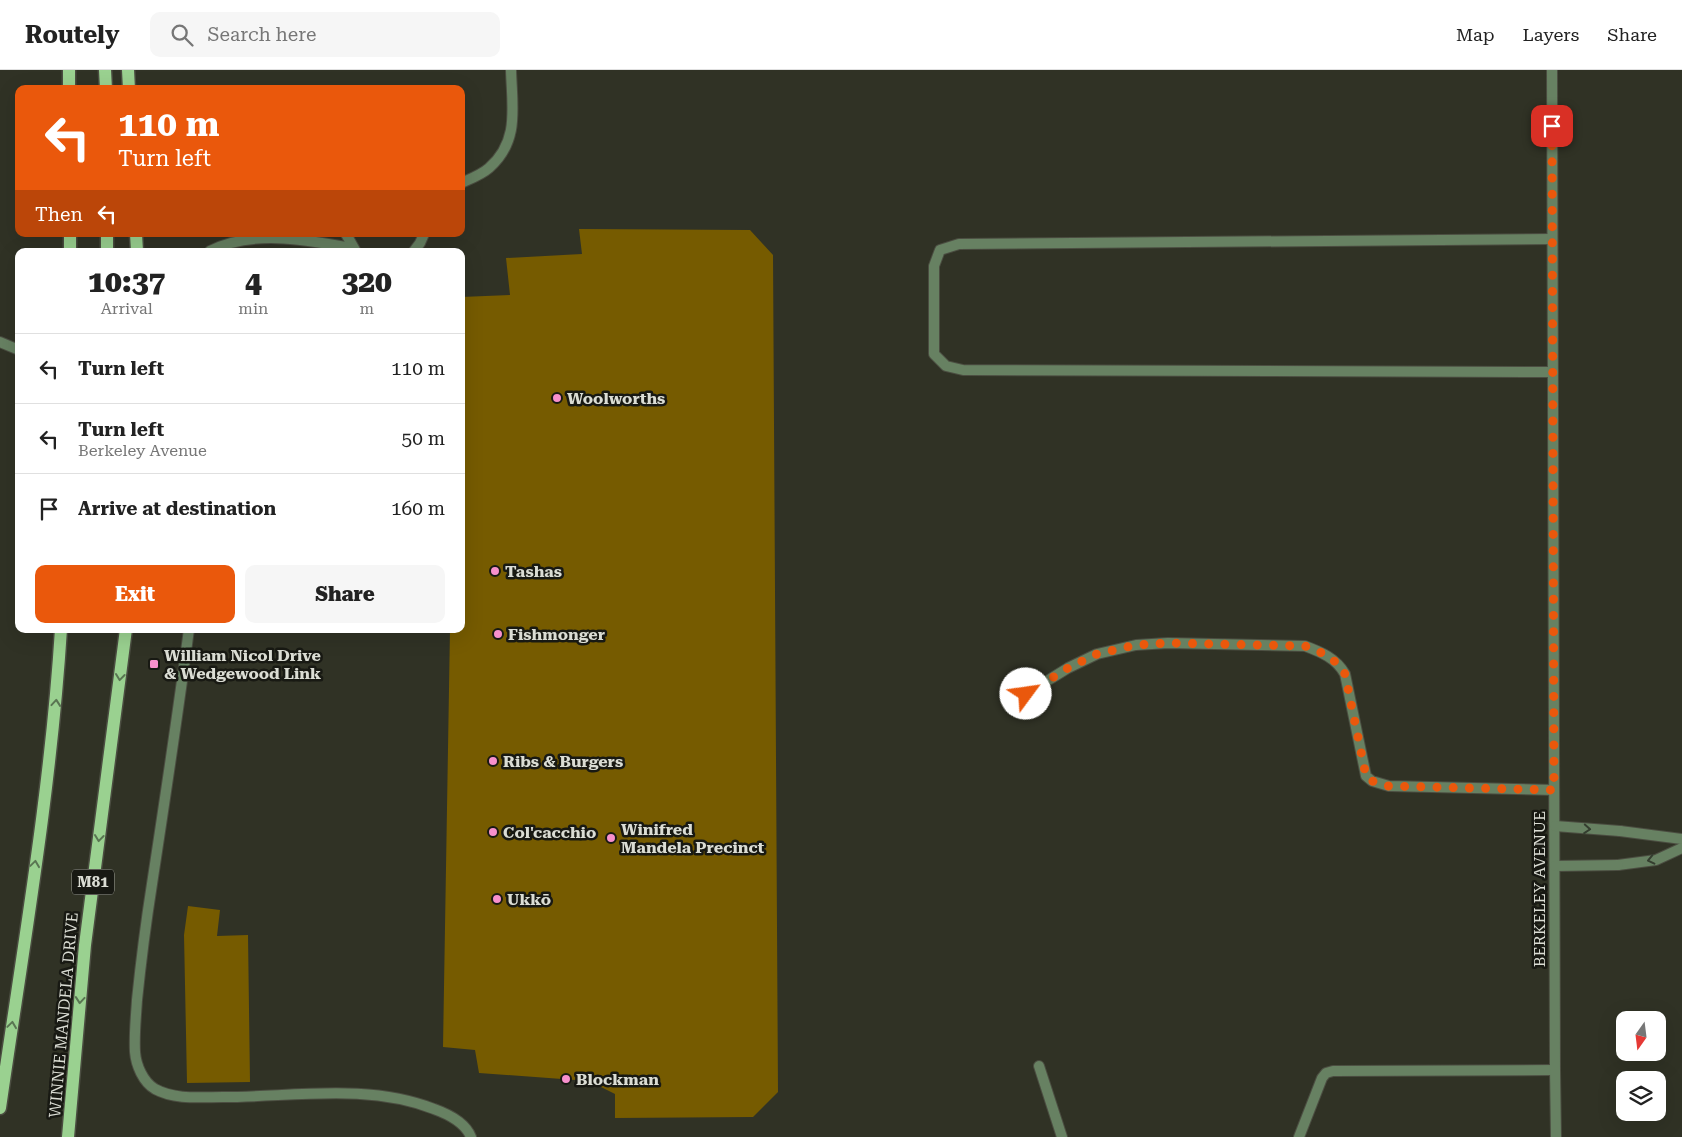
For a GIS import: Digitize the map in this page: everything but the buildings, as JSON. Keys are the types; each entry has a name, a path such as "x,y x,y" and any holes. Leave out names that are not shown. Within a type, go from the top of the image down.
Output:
{"main road":[{"path":"69,70 69,85"},
{"path":"105,70 106,85"},
{"path":"128,70 129,85"},
{"path":"0,1108 42,818 56,702 60,633"},
{"name":"WINNIE MANDELA DRIVE","path":"68,1137 85,945 125,633"}],"street":[{"path":"465,181 488,169 506,148 513,126 511,70"},
{"name":"BERKELEY AVENUE","path":"1552,70 1556,1137"},
{"path":"416,248 423,237"},
{"path":"216,248 249,240 283,239 314,241 349,248"},
{"path":"1552,239 958,244 940,250 934,266 934,354 946,366 963,370 1553,372"},
{"path":"0,342 15,348"},
{"path":"188,633 141,958 134,1034 135,1054 145,1080 155,1089 184,1097 352,1093 388,1096 419,1103 450,1115 469,1132 471,1137"},
{"path":"1026,694 1068,668 1097,654 1136,645 1168,643 1305,646 1322,652 1341,667 1345,674 1366,776 1372,781 1388,786 1554,790"},
{"path":"1555,826 1620,831 1682,839"},
{"path":"1555,866 1618,865 1656,860 1682,848"},
{"path":"1039,1066 1062,1137"},
{"path":"1299,1137 1322,1078 1326,1073 1333,1071 1555,1070"}],"place":[{"name":"Woolworths","path":"557,398"},
{"name":"Tashas","path":"495,571"},
{"name":"Fishmonger","path":"498,634"},
{"name":"William Nicol Drive & Wedgewood Link","path":"154,664"},
{"name":"Ribs & Burgers","path":"493,761"},
{"name":"Col'cacchio","path":"493,832"},
{"name":"Winifred Mandela Precinct","path":"611,838"},
{"name":"Ukkō","path":"497,899"},
{"name":"Blockman","path":"566,1079"}],"route":[{"path":"1026,694 1068,668 1097,654 1136,645 1168,643 1305,646 1322,652 1341,667 1345,674 1366,776 1372,781 1388,786 1554,790 1552,126"}]}
